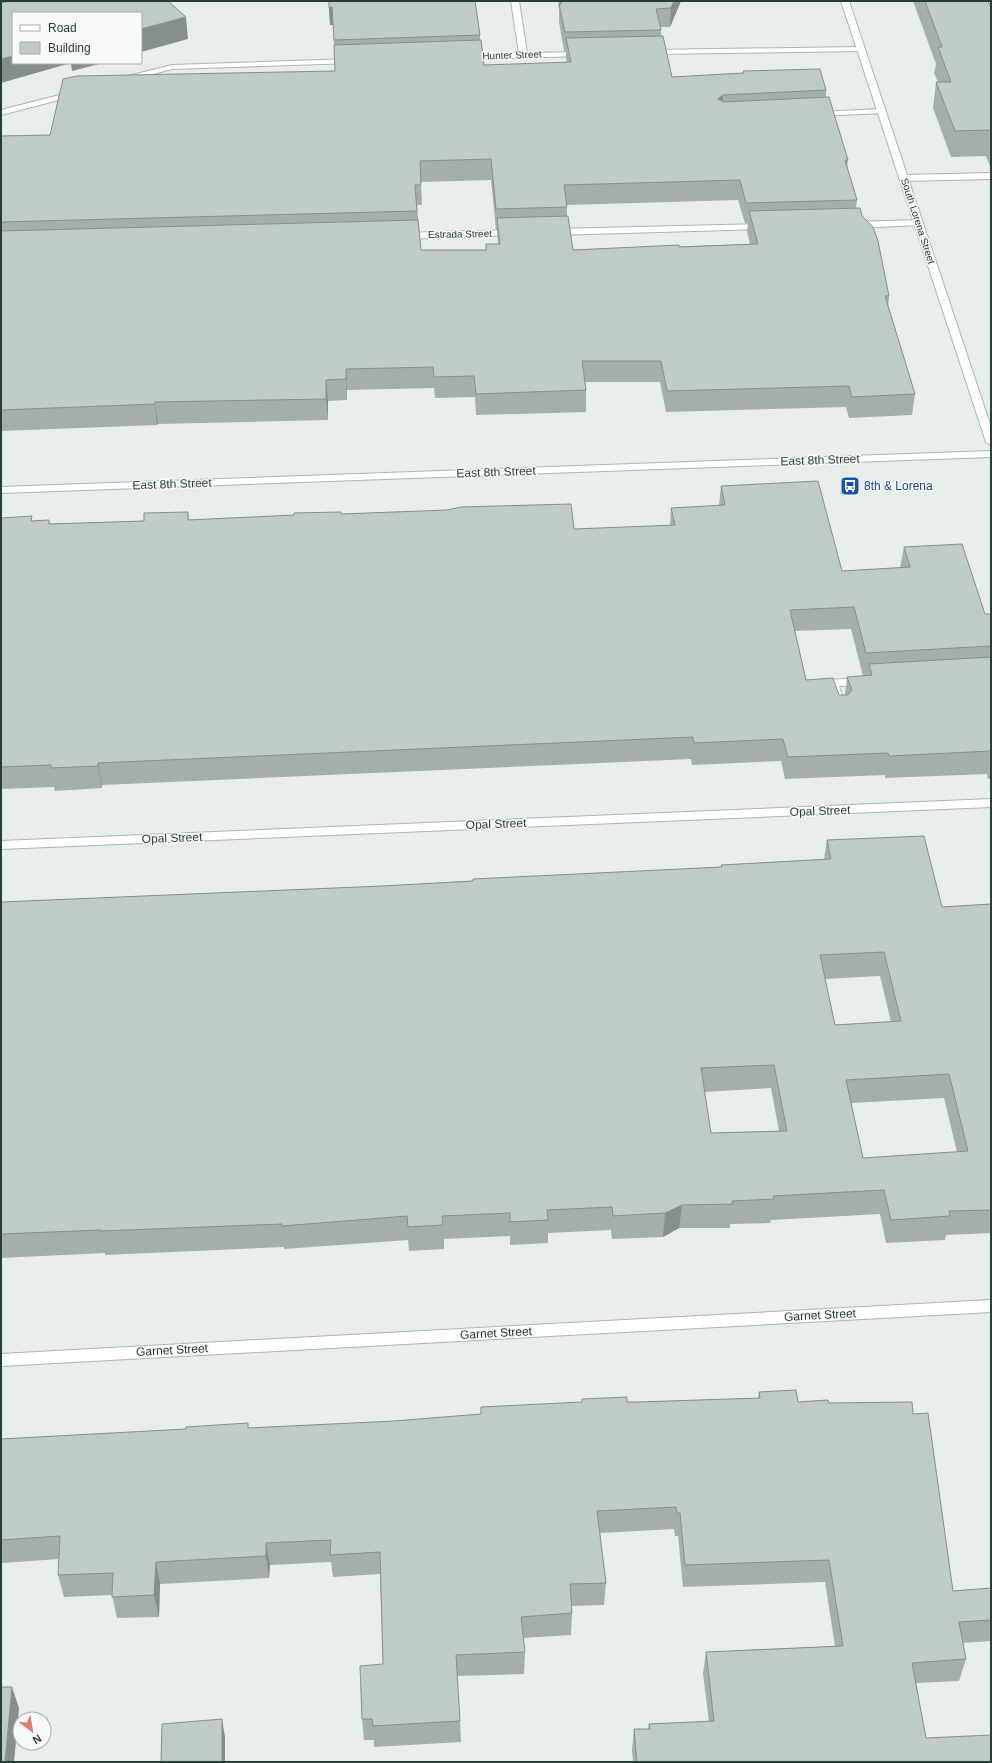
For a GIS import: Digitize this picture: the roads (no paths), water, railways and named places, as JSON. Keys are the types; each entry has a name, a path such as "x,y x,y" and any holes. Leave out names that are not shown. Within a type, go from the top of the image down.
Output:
{"street":[{"path":"515,1 523,55"},
{"name":"South Lorena Street","path":"845,1 991,442"},
{"path":"641,53 860,49"},
{"name":"Hunter Street","path":"460,57 586,54"},
{"path":"120,81 172,67 364,60"},
{"path":"1,113 83,91"},
{"path":"808,114 881,111"},
{"path":"903,178 991,176"},
{"path":"842,225 918,223"},
{"path":"548,232 771,227"},
{"name":"Estrada Street","path":"397,236 524,233"},
{"name":"East 8th Street","path":"1,490 991,454"},
{"path":"839,705 832,683 872,681"},
{"name":"Opal Street","path":"1,846 991,803"},
{"name":"Garnet Street","path":"1,1360 991,1306"}],"place":[{"name":"8th & Lorena","path":"850,486"}]}
